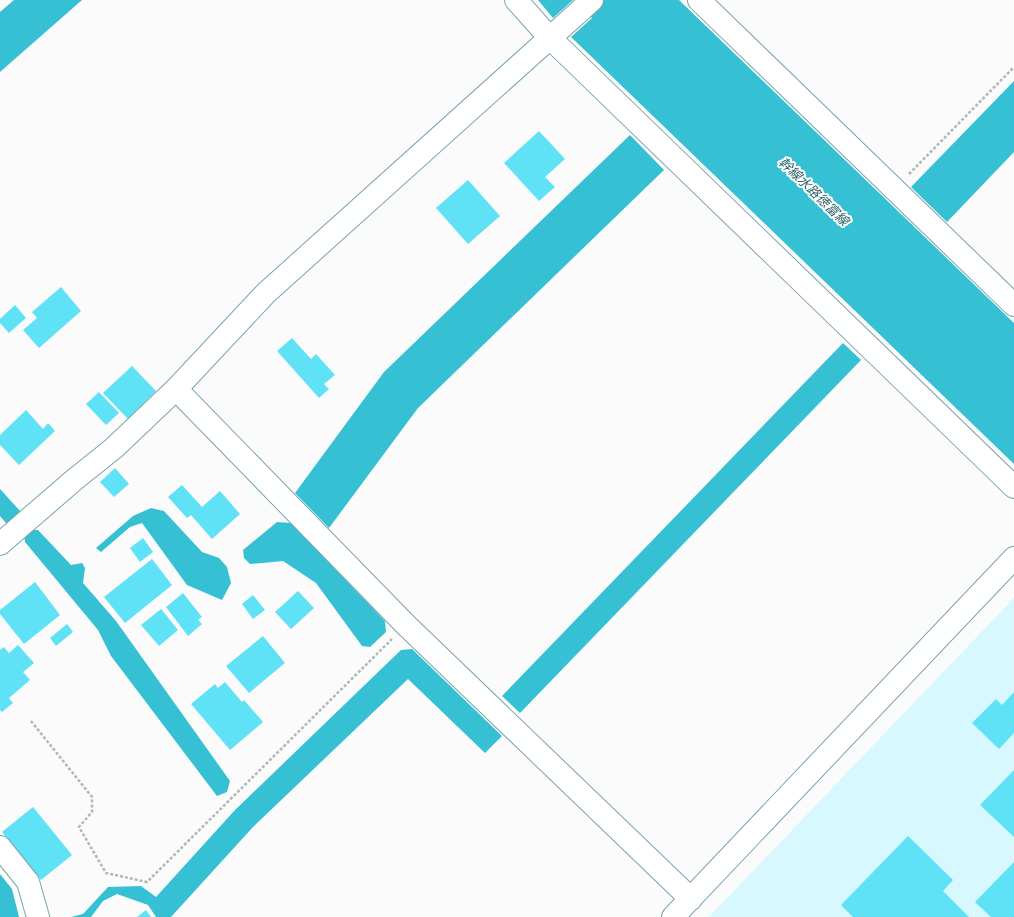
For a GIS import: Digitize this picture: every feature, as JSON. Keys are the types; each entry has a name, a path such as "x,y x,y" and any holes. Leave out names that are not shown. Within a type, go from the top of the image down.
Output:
{"street":[{"path":"516,0 550,38 1014,486"},
{"path":"0,544 74,480 114,448 176,389 266,293 592,0"},
{"path":"699,0 1014,305"},
{"path":"176,389 406,625 691,899"},
{"path":"673,917 1014,558"},
{"path":"0,847 28,882 38,917"}],"path":[{"path":"894,189 1014,67"},
{"path":"31,721 92,797 92,812 79,827 106,873 147,882 406,625"}],"shaded area":[{"path":"1014,598 1014,917 709,917"}],"water":[{"path":"14,0 82,0 0,72 0,12"},
{"path":"538,0 573,0 553,18"},
{"name":"幹線水路徳富線","path":"576,0 679,0 1014,323 1014,464 571,37 592,18"},
{"path":"1014,81 1014,152 947,222 911,187"},
{"path":"630,135 664,170 418,408 329,528 295,493 384,372"},
{"path":"843,343 861,360 520,713 502,696"},
{"path":"0,489 20,511 20,520 31,530 38,530 71,565 82,563 85,568 83,583 116,621 230,781 227,792 217,796 111,656 98,630 25,542 24,533 15,523 6,523 0,516"},
{"path":"151,508 164,511 202,552 219,558 227,567 231,583 222,600 187,585 142,523 130,527 101,552 96,548 133,516"},
{"path":"277,522 291,523 385,621 386,632 370,647 362,646 316,583 283,561 250,564 244,558 243,550"},
{"path":"412,649 502,736 485,753 408,679 253,827 171,917 156,917 148,905 117,894 103,901 91,917 71,917 83,914 108,887 141,886 156,897 235,810 401,650"},
{"path":"0,874 12,889 19,917 0,917"}],"building":[{"path":"539,131 565,159 545,177 555,187 539,201 504,163"},
{"path":"468,180 500,216 468,244 436,208"},
{"path":"61,287 81,311 39,348 23,330 37,318 32,312"},
{"path":"15,305 26,318 9,333 0,323 0,319"},
{"path":"292,338 311,359 316,354 335,375 324,384 329,389 319,398 277,351"},
{"path":"132,366 156,391 128,419 103,393"},
{"path":"99,392 119,413 106,425 86,404"},
{"path":"26,410 43,429 48,423 55,431 19,465 0,445 0,435"},
{"path":"115,468 129,484 114,497 100,482"},
{"path":"182,485 202,507 220,491 240,514 212,539 191,515 187,518 168,497"},
{"path":"143,538 153,552 140,562 130,548"},
{"path":"152,559 172,585 125,623 104,597"},
{"path":"35,582 60,615 24,644 0,614 0,610"},
{"path":"298,591 314,608 291,629 275,612"},
{"path":"183,593 202,617 198,620 202,624 188,636 166,607"},
{"path":"253,595 265,610 253,619 242,604"},
{"path":"161,609 178,630 159,646 141,625"},
{"path":"67,624 73,632 56,646 50,638"},
{"path":"263,636 285,663 249,693 226,666"},
{"path":"18,645 34,663 23,672 30,680 9,698 13,703 2,712 0,710 0,650 4,647 9,653"},
{"path":"225,682 242,702 244,700 263,722 230,750 191,704 215,684 218,688"},
{"path":"1014,692 1014,733 999,749 972,723 996,699 1002,705"},
{"path":"1014,770 1014,837 980,805"},
{"path":"33,807 72,855 41,880 2,832"},
{"path":"908,836 953,880 943,891 969,917 853,917 841,905"},
{"path":"1014,862 1014,917 991,917 975,902"},
{"path":"146,910 151,917 137,917"}]}
